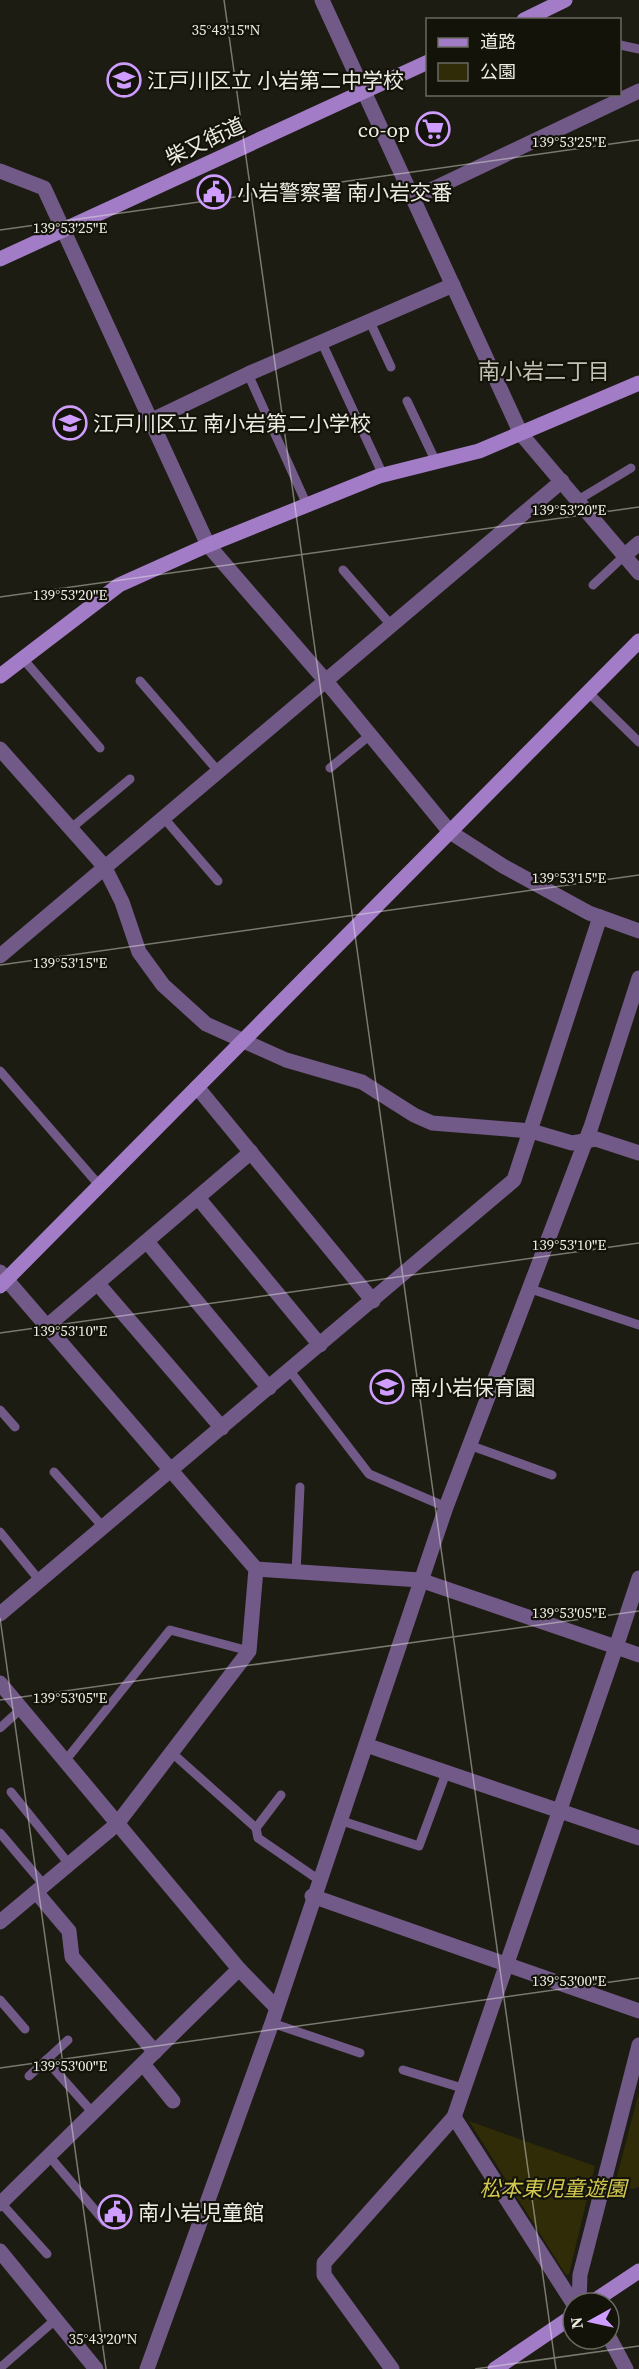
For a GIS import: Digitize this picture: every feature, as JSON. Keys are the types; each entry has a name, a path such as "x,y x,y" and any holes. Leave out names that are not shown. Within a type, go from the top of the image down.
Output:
{"street":[{"path":"322,0 521,434 639,573"},
{"path":"529,18 555,2"},
{"name":"柴又街道","path":"0,259 426,63"},
{"path":"414,198 639,91"},
{"path":"0,171 44,188 208,545 326,680 450,832 503,866 600,918 639,931"},
{"path":"150,421 248,374 453,285"},
{"path":"0,676 24,660 62,626 119,585 208,545 383,475 480,451 639,383"},
{"path":"2,949 218,771 562,481"},
{"path":"624,556 639,543"},
{"path":"639,641 243,1041 2,1280 46,1327 256,1569 420,1580 639,1655"},
{"path":"0,749 69,830 104,866 122,902 139,952 163,985 206,1024 286,1060 362,1083 414,1115 432,1123 531,1131 572,1143 596,1139 639,1153"},
{"path":"0,1614 171,1472 514,1180 600,918"},
{"path":"147,2369 272,2023 312,1896 366,1745 420,1580 528,1288 585,1142 639,978"},
{"path":"197,1087 373,1301"},
{"path":"46,1327 148,1243 251,1152"},
{"path":"199,1199 320,1345"},
{"path":"148,1243 269,1388"},
{"path":"98,1284 222,1428"},
{"path":"0,1921 117,1824 249,1651 256,1569"},
{"path":"392,2369 324,2275 324,2263 454,2117 462,2088 639,1578"},
{"path":"0,1683 239,1969 276,2007"},
{"path":"366,1745 639,1838"},
{"path":"40,1889 69,1931 72,1957 155,2052"},
{"path":"312,1896 639,2011"},
{"path":"1,2204 239,1969"},
{"path":"579,2291 580,2275 639,2045"},
{"path":"143,2064 173,2101"},
{"path":"454,2117 565,2291"},
{"path":"0,2252 96,2369"},
{"path":"609,2291 639,2271"},
{"path":"495,2369 561,2324"},
{"path":"616,2351 626,2369"}],"lane":[{"path":"621,45 639,49"},
{"path":"370,322 392,367"},
{"path":"322,343 383,475"},
{"path":"248,374 307,506"},
{"path":"407,401 436,462"},
{"path":"578,500 631,468"},
{"path":"594,585 624,556"},
{"path":"343,570 391,625"},
{"path":"24,660 100,748"},
{"path":"140,681 218,771"},
{"path":"588,692 639,742"},
{"path":"330,768 370,735"},
{"path":"69,830 130,779"},
{"path":"162,817 218,881"},
{"path":"0,1071 99,1185"},
{"path":"528,1288 639,1325"},
{"path":"290,1371 369,1474 446,1507"},
{"path":"0,1410 15,1427"},
{"path":"469,1445 552,1475"},
{"path":"54,1472 104,1527"},
{"path":"296,1573 300,1487"},
{"path":"0,1532 40,1581"},
{"path":"65,1761 170,1630 249,1651"},
{"path":"0,1728 21,1708"},
{"path":"171,1752 256,1828 258,1838 319,1880"},
{"path":"339,1820 419,1846 446,1773"},
{"path":"11,1792 69,1864"},
{"path":"256,1828 281,1795"},
{"path":"0,1833 40,1889"},
{"path":"0,2000 26,2029"},
{"path":"272,2023 360,2053"},
{"path":"29,2076 68,2040"},
{"path":"46,2060 93,2113"},
{"path":"403,2070 462,2088"},
{"path":"49,2156 105,2222"},
{"path":"1,2204 47,2254"},
{"path":"0,2368 55,2320"}],"green space":[{"path":"639,2092 639,2187 633,2189 615,2184"},
{"name":"松本東児童遊園","path":"469,2121 595,2166 569,2274 566,2275"}],"place":[{"name":"江戸川区立 小岩第二中学校","path":"124,80"},
{"name":"co-op","path":"433,129"},
{"name":"小岩警察署 南小岩交番","path":"214,192"},
{"name":"江戸川区立 南小岩第二小学校","path":"70,423"},
{"name":"南小岩保育園","path":"387,1387"},
{"name":"南小岩児童館","path":"115,2212"}],"district":[{"name":"南小岩二丁目","path":"544,371"}]}
